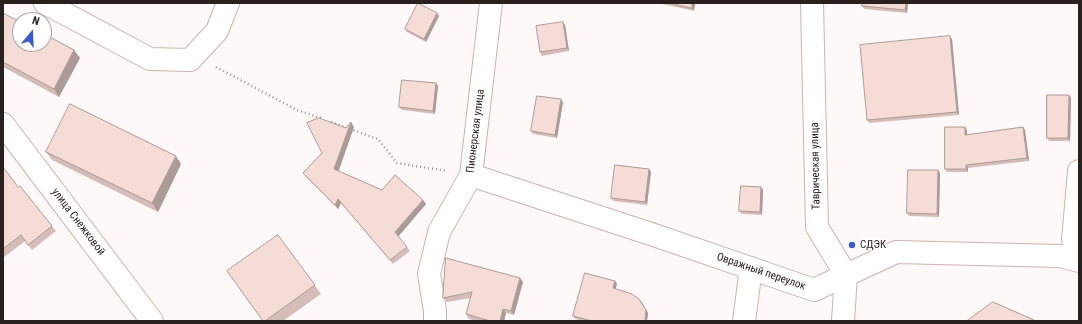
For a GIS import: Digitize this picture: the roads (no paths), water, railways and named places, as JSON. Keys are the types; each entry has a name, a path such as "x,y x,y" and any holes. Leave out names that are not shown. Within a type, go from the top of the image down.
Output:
{"street":[{"path":"46,3 150,59 190,60 217,31 228,3"},
{"name":"Пионерская улица","path":"435,321 435,311 429,274 439,232 471,175 491,3"},
{"name":"Таврическая улица","path":"812,3 817,227 846,274"},
{"name":"улица Снежковой","path":"3,124 152,321"},
{"path":"1073,253 1079,171"},
{"name":"Овражный переулок","path":"471,175 654,235 814,290 896,252 1053,256 1073,253"},
{"path":"1073,253 1079,218"},
{"path":"744,321 751,268"},
{"path":"843,321 846,274"}],"place":[{"name":"СДЭК","path":"852,245"}]}
